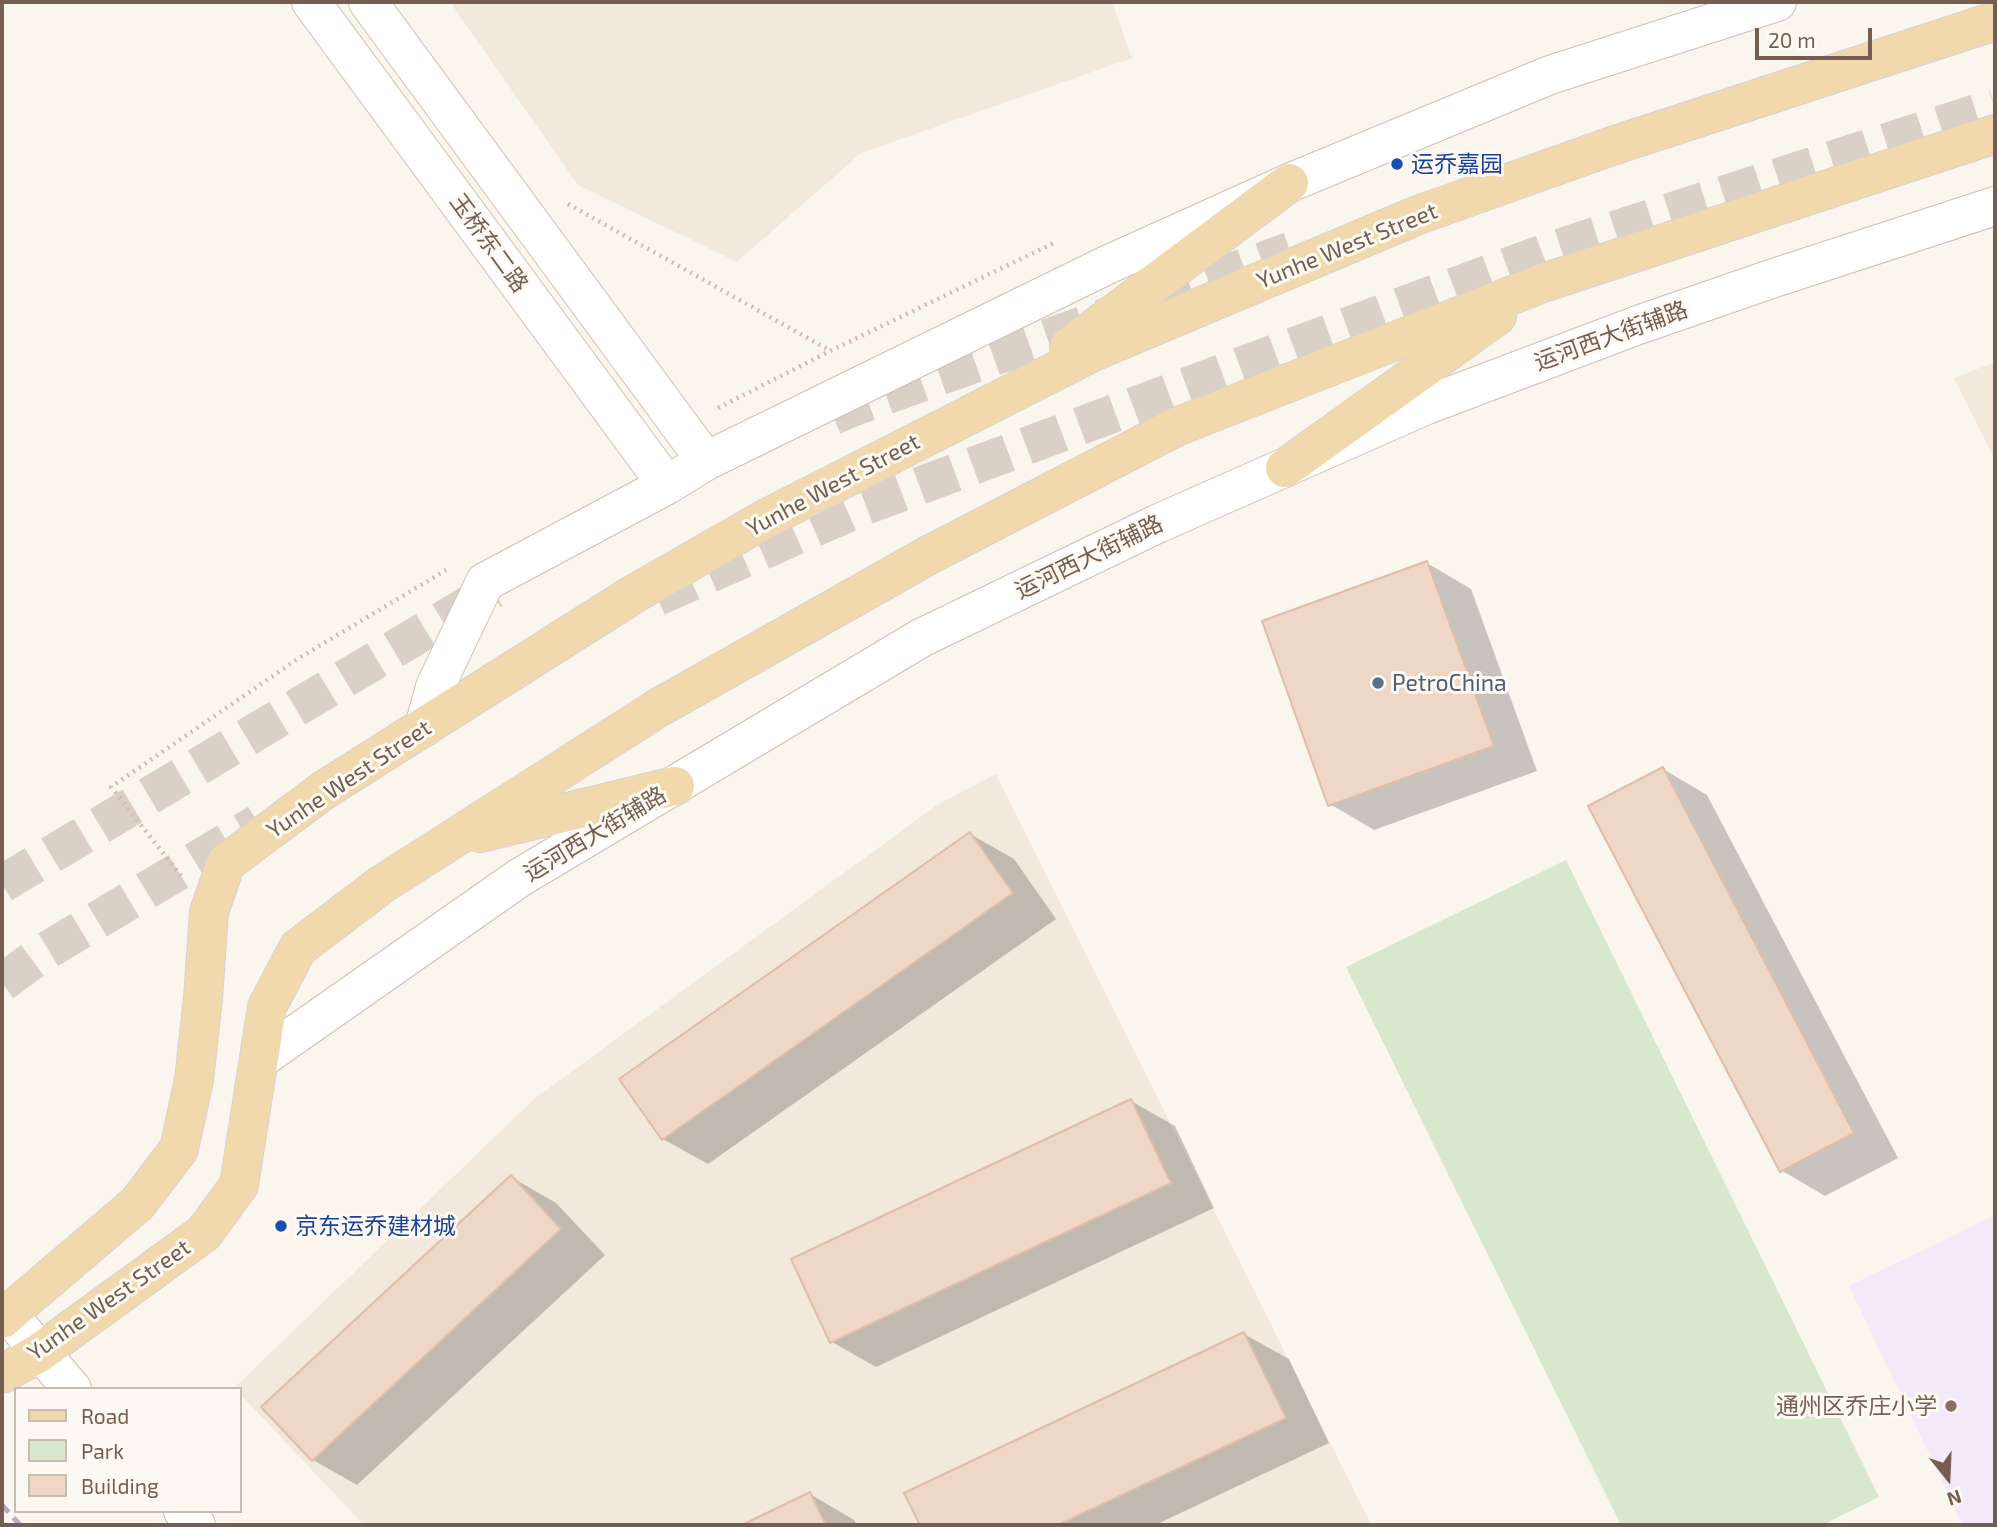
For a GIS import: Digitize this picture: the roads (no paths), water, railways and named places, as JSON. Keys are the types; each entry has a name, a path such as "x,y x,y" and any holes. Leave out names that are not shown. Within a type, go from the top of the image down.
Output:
{"main road":[{"name":"Yunhe West Street","path":"5,1317 137,1204 179,1149 194,1080 209,912 226,863 324,790 634,594 765,519 1095,351 1418,215 1625,141 1995,21"},
{"name":"Yunhe West Street","path":"2,1374 39,1353 204,1233 239,1185 267,1007 298,948 381,885 658,708 929,555 1176,426 1543,283 1995,134"},
{"path":"1001,398 1289,183"},
{"path":"1285,468 1543,283"},
{"path":"451,841 675,786"}],"street":[{"name":"玉桥东二路","path":"311,2 667,485"},
{"name":"玉桥东二路","path":"368,2 706,461"},
{"path":"424,727 435,687 485,582 667,485 706,461 1107,265 1289,183 1550,75 1777,2"},
{"name":"运河西大街辅路","path":"259,1060 519,878 921,638 1157,524 1424,406 1637,325 1995,206"},
{"path":"5,1317 70,1387"}],"tunnel":[{"path":"657,597 860,508 1552,250 1995,107"},
{"path":"833,416 1290,251"},
{"path":"2,884 493,590"},
{"path":"2,983 38,956 258,823"}],"railway":[{"path":"2,1505 20,1525"}],"place":[{"name":"运乔嘉园","path":"1397,164"},
{"name":"PetroChina","path":"1378,683"},
{"name":"京东运乔建材城","path":"281,1226"},
{"name":"通州区乔庄小学","path":"1951,1406"}]}
